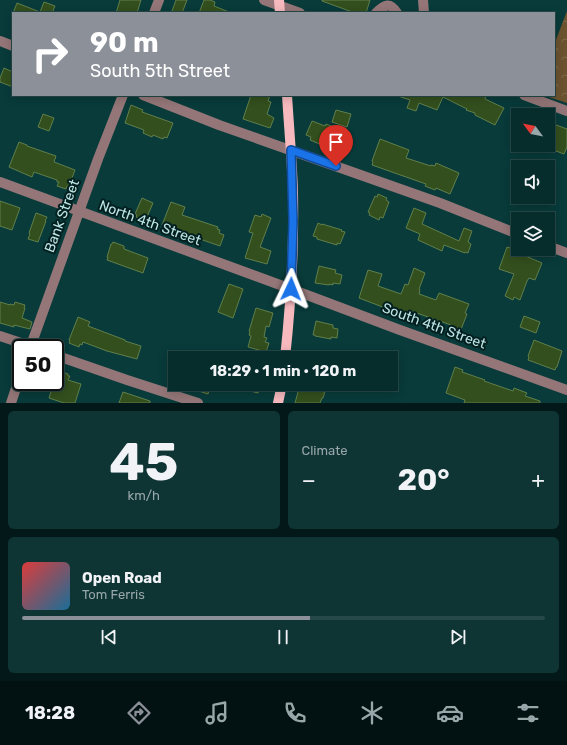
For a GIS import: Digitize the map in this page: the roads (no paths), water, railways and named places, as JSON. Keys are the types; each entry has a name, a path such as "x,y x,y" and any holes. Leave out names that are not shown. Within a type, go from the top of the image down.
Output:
{"main road":[{"path":"286,351 291,289 293,221 291,150 287,96"},
{"path":"278,403 281,391"}],"street":[{"path":"154,12 159,0"},
{"path":"264,0 297,12"},
{"path":"423,0 424,12"},
{"path":"377,12 383,6 387,5 391,6 397,12"},
{"path":"0,41 12,46"},
{"name":"Bank Street","path":"35,339 100,152 123,96"},
{"path":"146,96 219,125 440,203 511,231"},
{"path":"527,96 567,111"},
{"name":"North 4th Street","path":"0,182 291,289"},
{"path":"555,249 567,253"},
{"name":"South 4th Street","path":"291,289 567,390"},
{"path":"0,336 12,340"},
{"path":"64,358 198,403"},
{"path":"10,403 15,391"}]}
